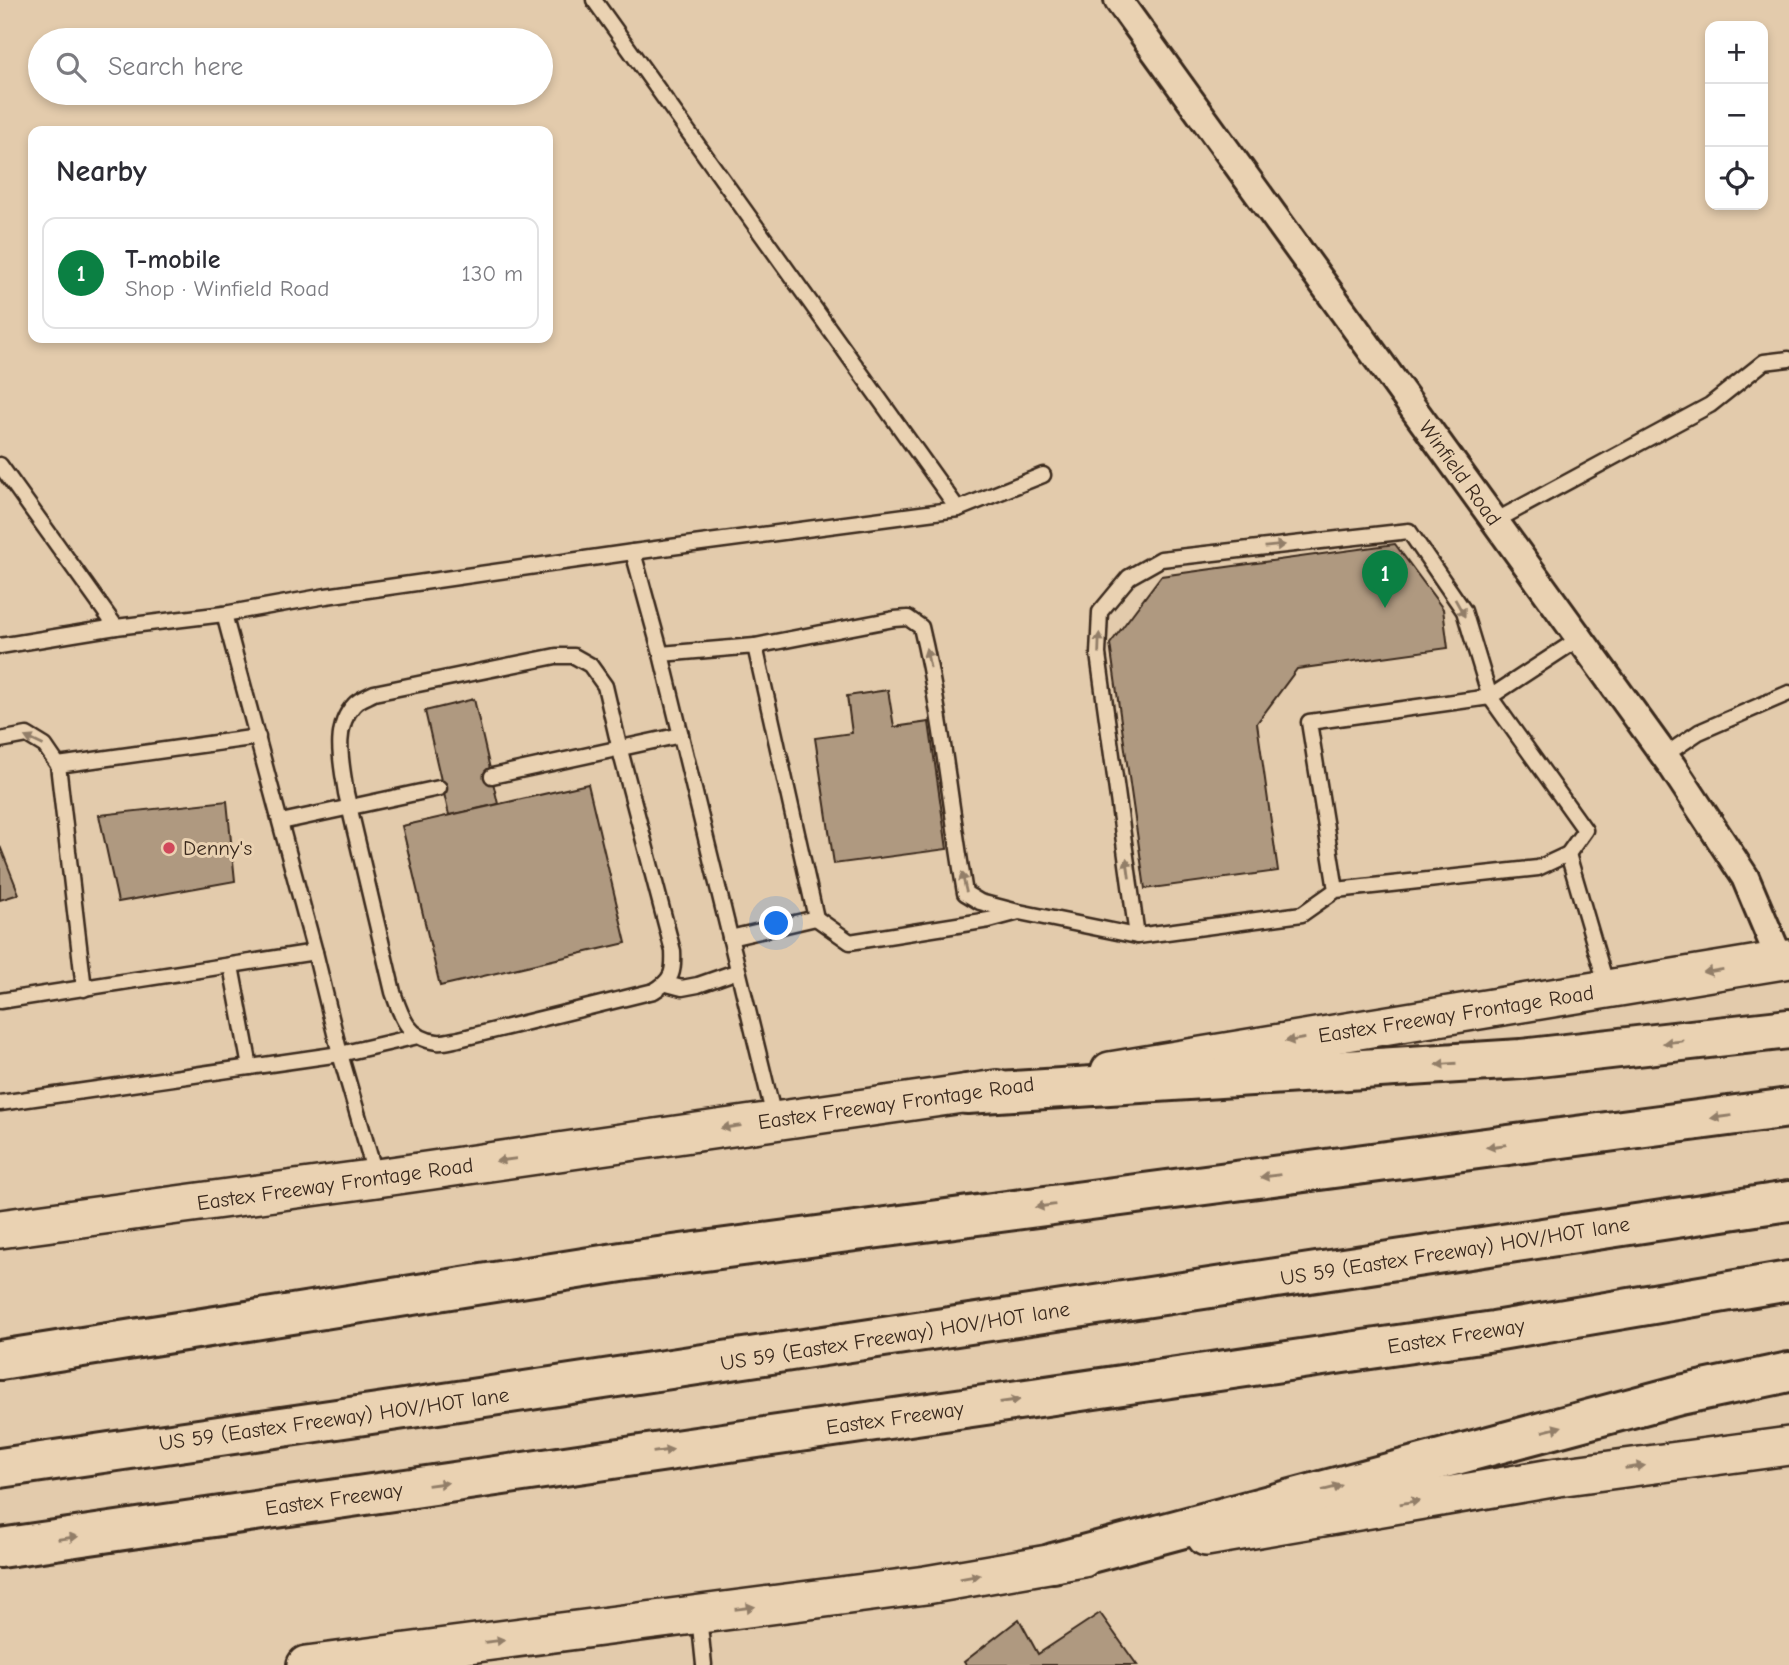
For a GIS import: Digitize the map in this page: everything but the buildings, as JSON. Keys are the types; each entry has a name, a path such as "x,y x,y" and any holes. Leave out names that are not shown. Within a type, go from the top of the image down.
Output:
{"highway":[{"path":"967,1094 1521,1059 1789,1028"},
{"path":"0,1360 628,1261 1789,1108"},
{"name":"US 59 (Eastex Freeway) HOV/HOT lane","path":"0,1468 371,1415 1789,1201"},
{"name":"Eastex Freeway","path":"0,1548 1494,1331 1789,1281"},
{"path":"1053,1563 1680,1395 1789,1372"}],"main road":[{"name":"Eastex Freeway Frontage Road","path":"0,1230 967,1094 1785,960"},
{"path":"306,1665 393,1660 699,1614 926,1585 1558,1477 1789,1446"}],"street":[{"name":"Winfield Road","path":"1118,0 1665,755 1745,877 1785,960"}],"lane":[{"path":"594,0 958,509"},
{"path":"1495,521 1710,405 1764,362 1789,359"},
{"path":"0,466 116,628"},
{"path":"0,646 633,552 958,509 1043,475"},
{"path":"661,654 755,646 894,619 908,618 921,627 930,665 965,893 980,902 1019,912 1137,936 1302,914 1336,890 1538,868 1568,854 1585,830 1490,697 1464,611 1409,531 1161,559 1129,577 1100,612 1098,654 1137,936"},
{"path":"633,552 661,654 775,1121"},
{"path":"224,614 340,1054 377,1178"},
{"path":"1336,890 1309,722 1490,697 1580,638"},
{"path":"755,646 816,918 850,942 989,920 1019,912"},
{"path":"0,1103 340,1054 418,1037 438,1042 459,1039 654,991 667,984 673,968 673,951 605,686 590,665 574,656 556,656 374,693 356,702 345,716 340,737 341,762 350,807 393,992 402,1019 418,1037"},
{"path":"1665,755 1699,732 1789,693"},
{"path":"492,776 681,735"},
{"path":"0,740 27,736 45,746 58,765 83,989"},
{"path":"58,765 258,737"},
{"path":"281,822 439,788"},
{"path":"1568,854 1607,989"},
{"path":"730,938 816,918"},
{"path":"0,1001 315,952"},
{"path":"231,966 250,1067"},
{"path":"667,984 682,988 738,971"},
{"path":"699,1614 704,1665"}],"place":[{"name":"T-mobile","path":"1385,608"},
{"name":"Denny's","path":"169,848"}]}
